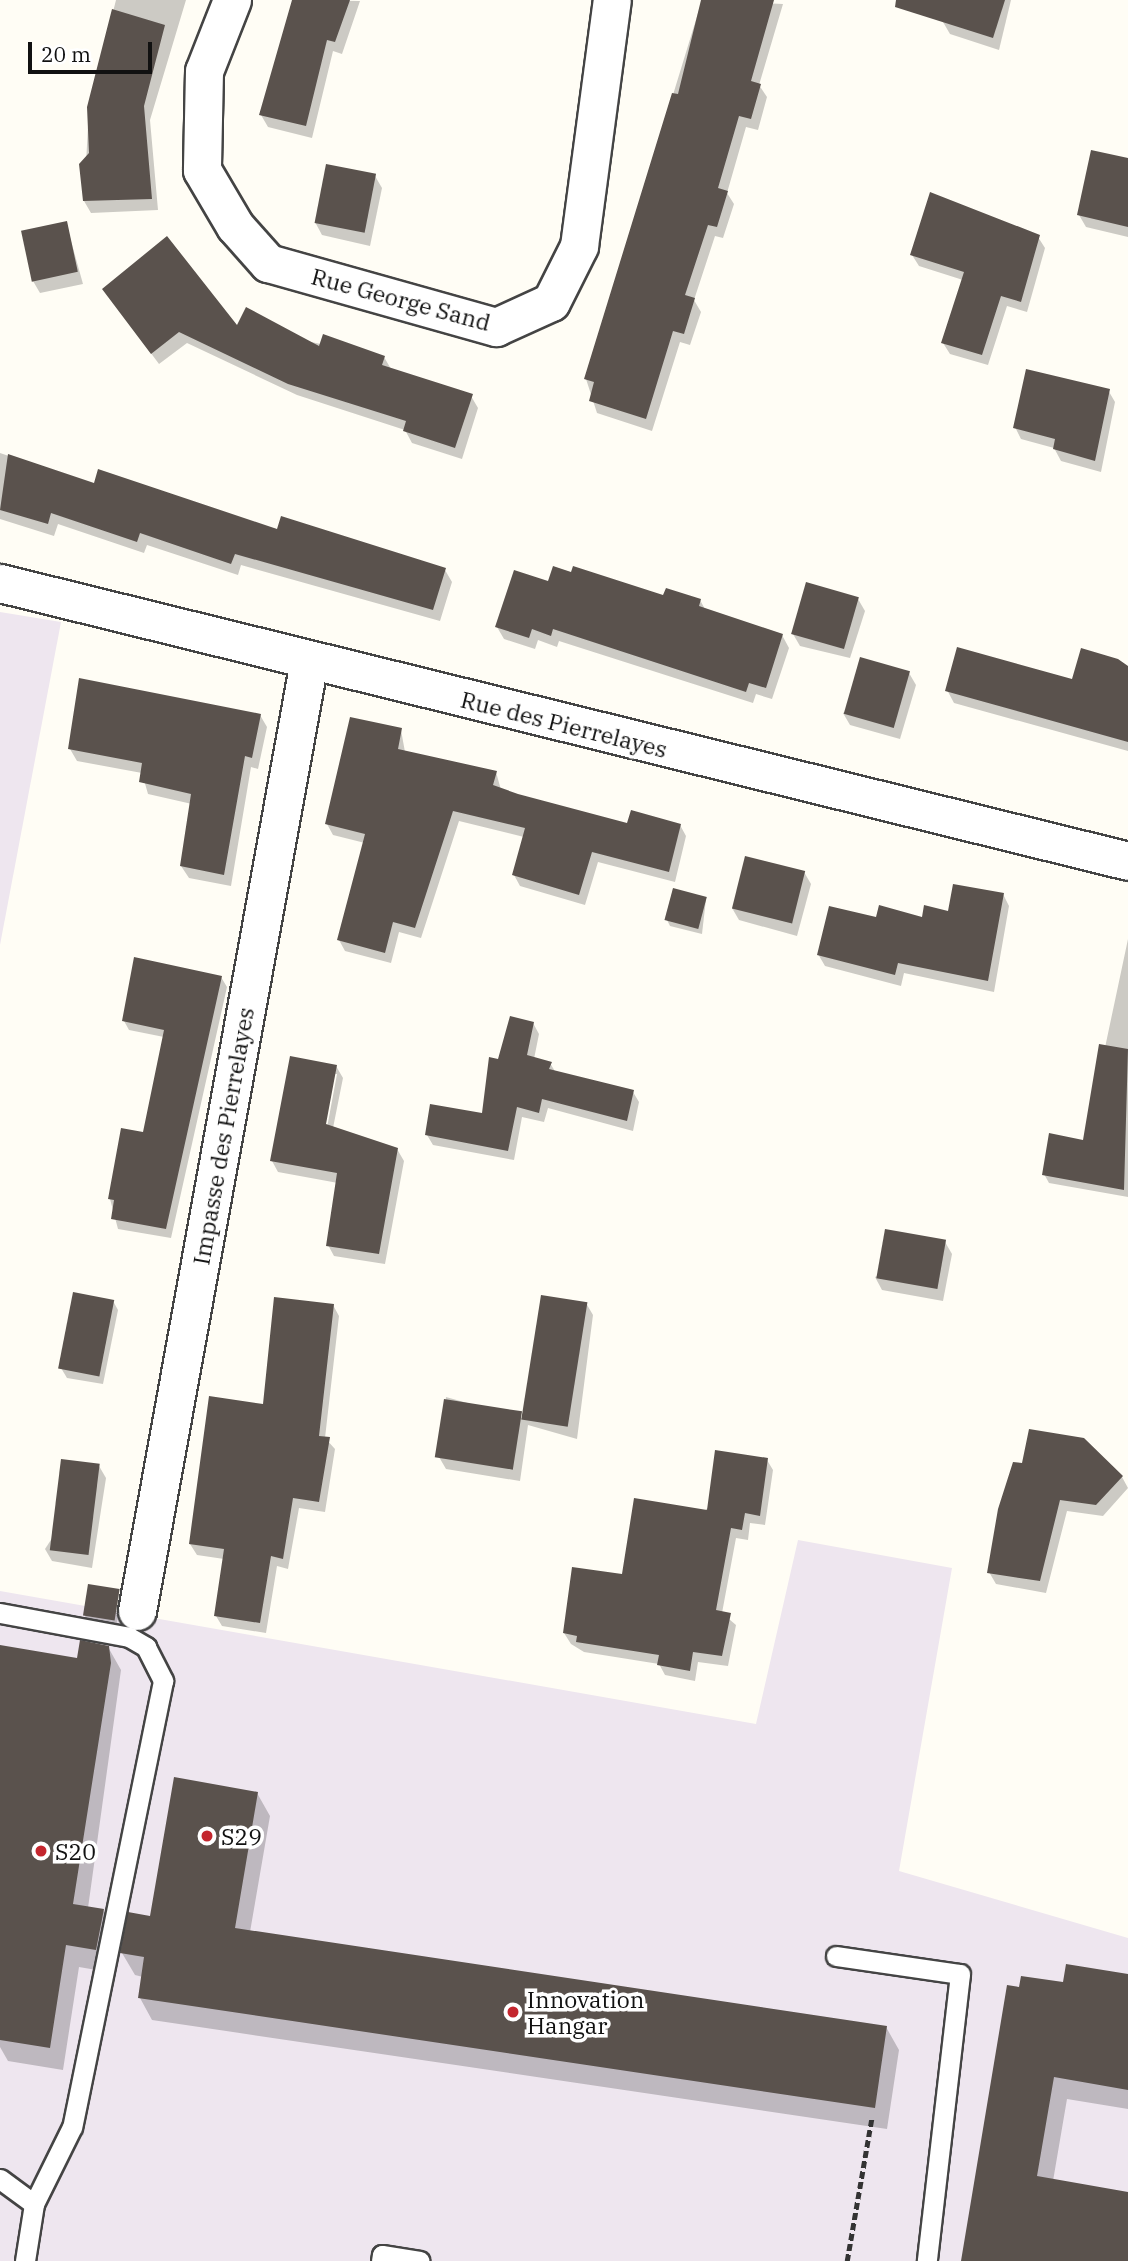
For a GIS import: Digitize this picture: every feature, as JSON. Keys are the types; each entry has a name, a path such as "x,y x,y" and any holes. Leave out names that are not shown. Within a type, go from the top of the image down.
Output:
{"street":[{"name":"Rue George Sand","path":"232,0 204,71 202,170 235,226 268,263 496,327 551,302 579,246 612,0"},
{"name":"Rue des Pierrelayes","path":"0,583 1128,861"},
{"name":"Impasse des Pierrelayes","path":"137,1611 309,661"}],"lane":[{"path":"0,1614 129,1637 146,1647 163,1681 72,2127 34,2204 25,2261"},
{"path":"836,1956 960,1974 927,2261"},
{"path":"0,2179 34,2204"},
{"path":"381,2261 382,2255 420,2261"}],"path":[{"path":"847,2261 872,2117"}],"shaded area":[{"path":"0,612 61,622 0,945"},
{"path":"798,1540 952,1568 899,1871 1128,1938 1128,2261 0,2261 0,1591 756,1724"}],"building":[{"path":"292,0 350,0 335,42 327,40 306,126 259,115"},
{"path":"701,0 774,0 751,81 761,84 751,119 739,116 718,188 728,191 717,227 708,225 685,295 695,298 684,334 673,331 646,419 589,401 594,382 584,379 672,93 678,94"},
{"path":"896,0 1005,0 993,38 895,7"},
{"path":"112,9 165,25 144,106 152,199 83,201 79,164 89,153 87,107"},
{"path":"1091,150 1128,158 1128,227 1077,215"},
{"path":"326,164 376,174 365,233 315,223"},
{"path":"930,192 1040,235 1021,302 1001,296 982,355 941,343 964,272 910,255"},
{"path":"67,221 78,272 32,282 21,231"},
{"path":"167,236 237,325 246,307 319,346 323,334 385,356 382,365 473,394 455,448 403,431 406,421 288,384 179,332 151,354 102,289"},
{"path":"1026,369 1110,389 1095,461 1053,449 1055,439 1013,428"},
{"path":"8,454 94,483 98,469 277,529 281,516 446,568 433,610 235,554 231,564 140,533 137,542 51,513 48,524 0,510"},
{"path":"553,566 571,572 573,566 663,595 666,588 701,599 699,606 783,634 766,688 749,683 746,692 553,629 551,636 532,629 529,638 495,627 514,570 548,581"},
{"path":"806,582 859,597 844,649 791,634"},
{"path":"957,647 1072,679 1081,648 1118,659 1128,666 1128,742 945,691"},
{"path":"860,657 910,671 894,728 844,714"},
{"path":"79,678 261,714 252,758 245,756 224,875 180,866 191,794 139,782 142,763 68,749"},
{"path":"350,717 402,728 398,749 497,771 493,785 518,794 627,823 631,810 681,824 669,872 592,852 579,895 512,875 525,828 453,811 415,928 393,922 385,953 337,940 365,834 325,824"},
{"path":"745,856 805,871 792,923 732,908"},
{"path":"953,884 1004,893 988,981 898,963 895,975 817,955 829,906 876,917 879,905 922,917 924,905 948,911"},
{"path":"673,888 707,897 698,929 664,920"},
{"path":"134,957 222,976 166,1229 111,1219 114,1200 108,1199 121,1128 143,1132 164,1030 122,1021"},
{"path":"510,1016 534,1022 527,1055 552,1062 549,1069 634,1090 627,1121 542,1099 539,1113 517,1107 508,1151 425,1135 430,1104 482,1113 489,1057 498,1059"},
{"path":"1099,1044 1128,1049 1124,1190 1042,1175 1049,1133 1083,1140"},
{"path":"290,1056 337,1065 326,1124 398,1148 379,1254 326,1246 337,1173 270,1161"},
{"path":"885,1229 946,1240 937,1289 876,1278"},
{"path":"73,1292 114,1300 99,1377 58,1369"},
{"path":"541,1295 587,1302 568,1427 521,1419"},
{"path":"274,1297 334,1304 319,1436 330,1437 319,1502 293,1498 283,1559 271,1556 260,1623 214,1616 224,1549 189,1544 209,1396 263,1404"},
{"path":"444,1399 522,1411 513,1470 435,1457"},
{"path":"1029,1429 1084,1438 1123,1476 1096,1505 1060,1500 1040,1581 987,1573 998,1509 1013,1462 1022,1463"},
{"path":"715,1450 768,1458 760,1516 745,1513 742,1530 731,1528 716,1610 731,1613 722,1656 693,1652 690,1671 657,1665 659,1655 576,1642 577,1636 563,1633 572,1567 622,1574 634,1498 707,1510"},
{"path":"61,1459 100,1464 88,1555 50,1550"},
{"path":"88,1584 120,1589 115,1621 83,1616"},
{"name":"S20","path":"80,1640 109,1646 111,1663 73,1904 104,1909 96,1950 66,1945 50,2048 0,2040 0,1645 77,1658"},
{"name":"Innovation Hangar","path":"174,1777 258,1792 235,1928 887,2026 875,2108 138,1998 144,1957 120,1953 128,1912 150,1916"},
{"path":"1066,1964 1128,1974 1128,2090 1054,2077 1037,2176 1128,2192 1128,2261 961,2261 1007,1985 1019,1987 1021,1976 1063,1982"}],"place":[{"name":"S29","path":"207,1836"},
{"name":"S20","path":"41,1851"},
{"name":"Innovation Hangar","path":"513,2012"}]}
